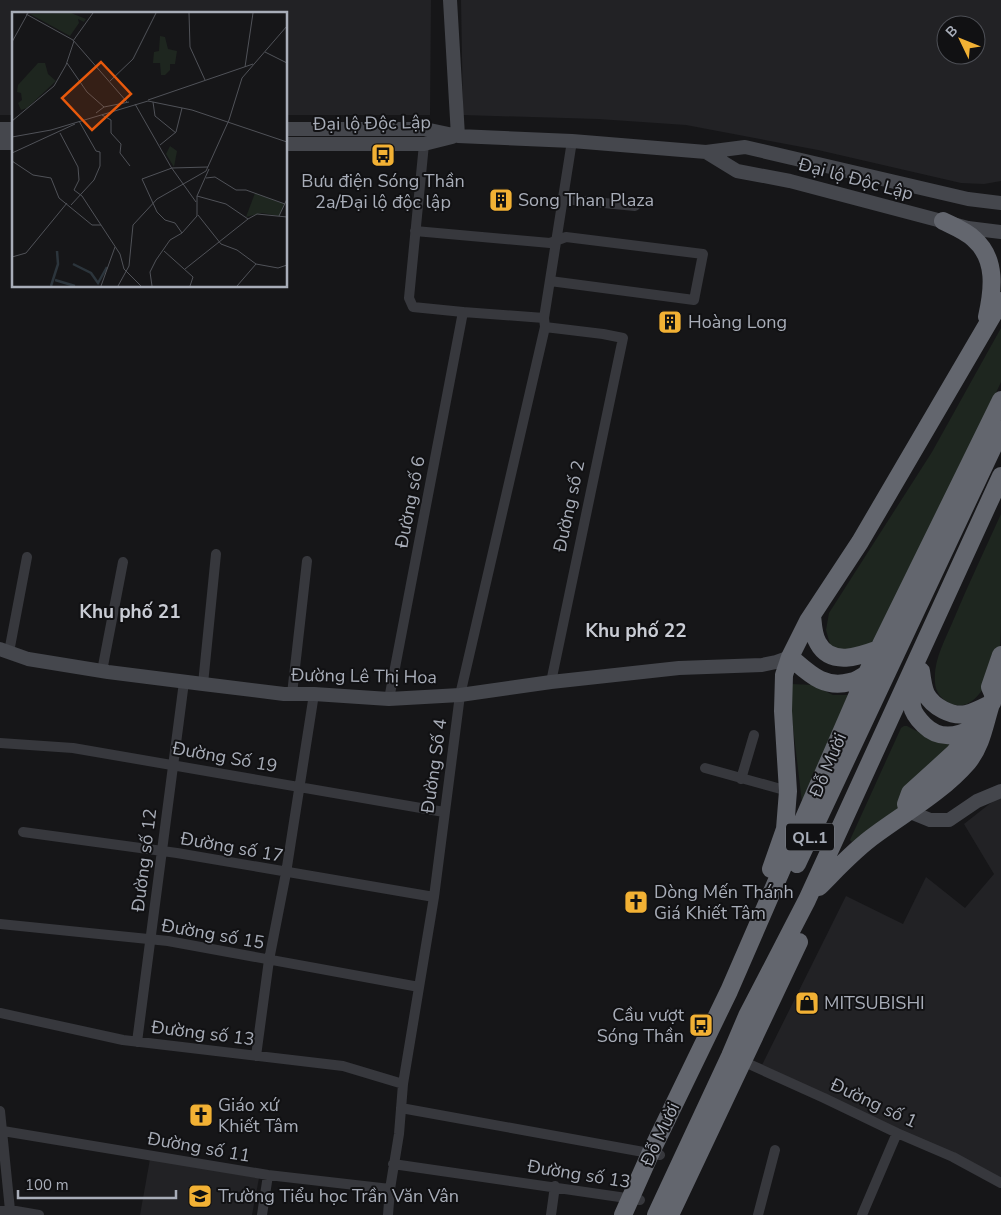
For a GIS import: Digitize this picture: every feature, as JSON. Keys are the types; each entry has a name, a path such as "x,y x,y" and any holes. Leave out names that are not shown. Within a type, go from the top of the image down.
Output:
{"highway":[{"path":"944,221 974,238 988,258 992,270 991,301 984,330"},
{"path":"730,1014 732,975 786,829 788,791 783,711 784,675 790,657 812,615 860,542 1001,301"},
{"name":"Đỗ Mười","path":"655,1153 730,1014 886,655 1001,400"},
{"name":"Đỗ Mười","path":"886,655 1001,430"},
{"name":"Đỗ Mười","path":"656,1215 821,896 836,855 912,689 920,664 1001,476"},
{"name":"Đỗ Mười","path":"670,1215 736,1059 747,1016 807,900 1001,500"},
{"path":"812,615 818,644 837,658 886,655"},
{"path":"790,657 814,677 830,684 851,682 868,673 886,655"},
{"path":"996,695 990,687 1001,656"},
{"path":"920,664 927,696 944,710 957,714 967,714 996,695"},
{"name":"Đỗ Mười","path":"623,1215 635,1204 655,1153 730,991 868,673"},
{"path":"912,689 912,708 919,721 931,732 942,736 954,736 974,728"},
{"path":"908,811 906,804 910,793 954,753 974,728 996,695"},
{"path":"807,900 838,866 873,836 938,790 968,761 977,748 984,732 996,695"}],"main road":[{"path":"450,0 458,136"},
{"name":"Đại lộ Độc Lập","path":"288,129 425,129 458,136 572,141 706,152 744,147 968,199 1001,203"},
{"name":"Đại lộ Độc Lập","path":"288,144 424,144 458,136"},
{"name":"Đại lộ Độc Lập","path":"706,152 737,171 790,180 968,228 1001,232"},
{"name":"Đường Lê Thị Hoa","path":"5,650 28,658 102,671 184,682 292,694 389,699 460,695 551,682 679,668 762,665 790,657"},
{"path":"908,811 930,820 949,820 977,801 1001,791"}],"street":[{"name":"Đường Số 4","path":"388,1215 393,1164 399,1134 403,1084 434,897 460,695 544,322 572,141"},
{"path":"424,144 409,298 414,307 544,322"},
{"path":"563,199 635,206"},
{"path":"415,231 550,243 566,237 704,254 694,300 550,281"},
{"name":"Đường số 6","path":"389,699 463,312"},
{"name":"Đường số 2","path":"544,322 623,338 551,682"},
{"path":"203,684 216,554"},
{"path":"5,650 27,557"},
{"path":"292,694 307,561"},
{"path":"102,671 123,562"},
{"name":"Đường số 12","path":"137,1042 184,682"},
{"path":"256,1056 269,960 286,873 314,694"},
{"path":"741,779 754,735"},
{"name":"Đường Số 19","path":"0,743 73,748 444,812"},
{"path":"705,768 788,791"},
{"name":"Đường số 17","path":"23,832 162,851 434,897"},
{"name":"Đường số 15","path":"0,924 150,939 419,987"},
{"name":"Đường số 13","path":"0,1013 137,1042 343,1066 403,1084"},
{"name":"Đường số 1","path":"736,1059 824,1098 897,1134 953,1157 1001,1183"},
{"name":"Đường số 13","path":"401,1108 655,1153"},
{"path":"0,1111 3,1131 5,1210 39,1215"},
{"name":"Đường số 11","path":"3,1131 268,1175 390,1189"},
{"path":"862,1215 897,1134"},
{"path":"758,1215 775,1150"},
{"name":"Đường số 13","path":"393,1164 555,1186 635,1204"},
{"path":"262,1215 268,1175"},
{"path":"551,1215 555,1186"}],"shaded area":[{"path":"0,0 431,0 430,115 288,115 288,12 12,12 12,115 0,115"},
{"path":"461,0 1001,0 1001,181 984,184 961,183 818,150 686,125 598,119 463,115"},
{"path":"1001,328 1001,382 914,571 878,636 861,654 831,648 826,630 829,613 932,452"},
{"path":"1001,514 1001,627 998,655 990,677 977,697 969,703 960,705 949,703 937,692 935,685 938,658"},
{"path":"792,684 813,685 833,695 854,697 803,811 790,702"},
{"path":"904,726 937,742 959,744 901,807 852,842 850,840 901,728"},
{"path":"1001,796 1001,1181 759,1071 846,896 903,924 926,877 965,908 994,874 964,824"},
{"name":"Trường Tiểu học Trần Văn Vân","path":"150,1159 259,1178 252,1215 140,1215"}],"place":[{"name":"Bưu điện Sóng Thần 2a/Đại lộ độc lập","path":"383,155"},
{"name":"Song Than Plaza","path":"501,200"},
{"name":"Hoàng Long","path":"670,322"},
{"name":"Dòng Mến Thánh Giá Khiết Tâm","path":"636,902"},
{"name":"MITSUBISHI","path":"807,1003"},
{"name":"Cầu vượt Sóng Thần","path":"701,1025"},
{"name":"Giáo xứ Khiết Tâm","path":"201,1115"},
{"name":"Trường Tiểu học Trần Văn Vân","path":"200,1196"}],"district":[{"name":"Khu phố 21","path":"130,611"},
{"name":"Khu phố 22","path":"636,630"}]}
